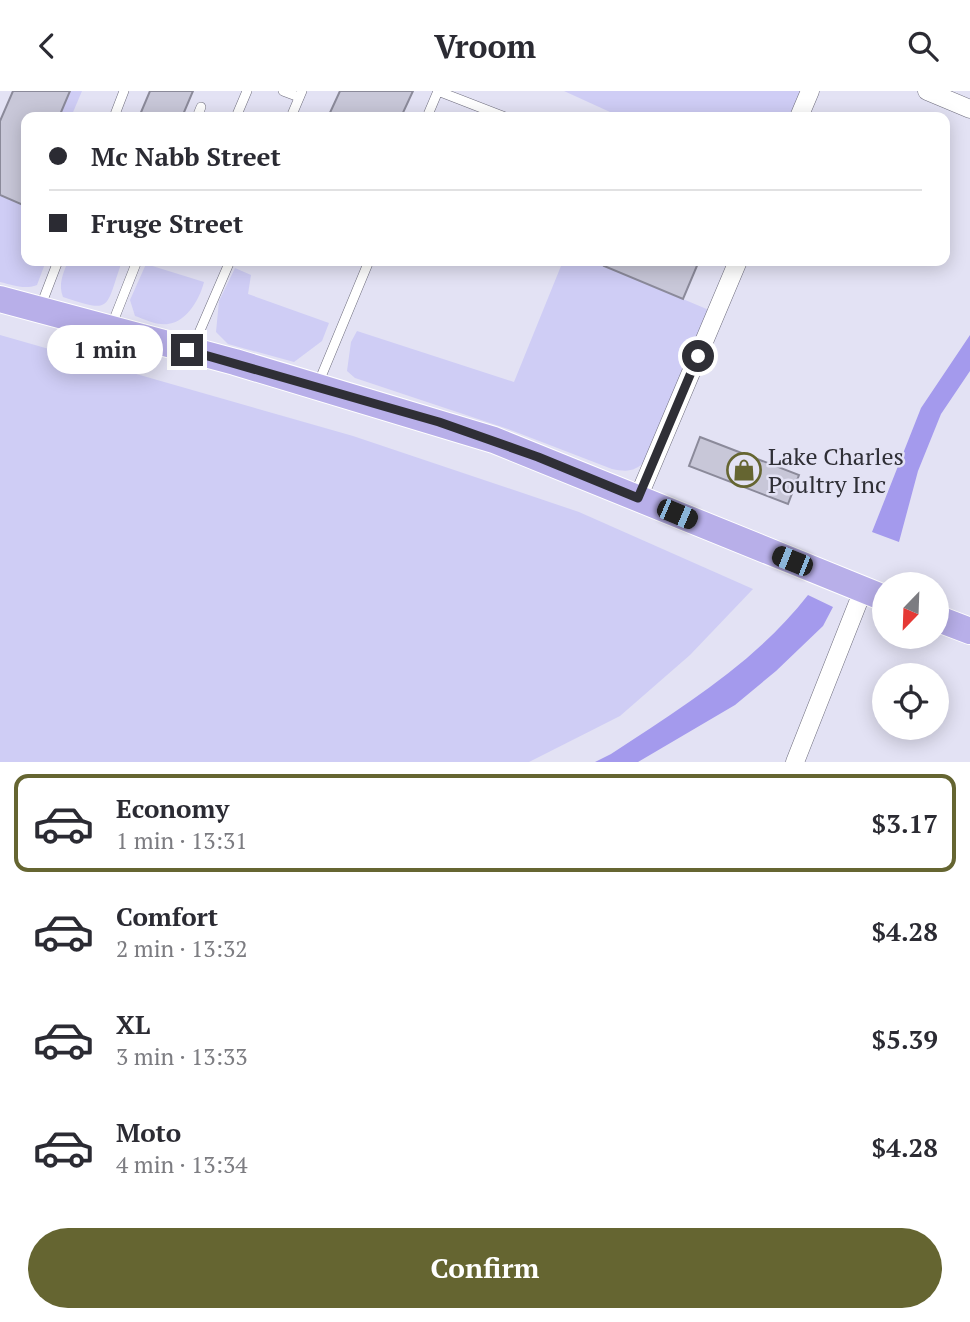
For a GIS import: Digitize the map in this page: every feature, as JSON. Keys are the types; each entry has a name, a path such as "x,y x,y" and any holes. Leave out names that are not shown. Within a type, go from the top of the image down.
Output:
{"main road":[{"path":"0,299 318,386 494,440 872,594"},
{"path":"949,623 970,631"}],"street":[{"path":"801,112 810,91"},
{"path":"927,91 970,109"},
{"path":"638,498 736,266"},
{"path":"795,762 872,596"}],"lane":[{"path":"116,112 124,91"},
{"path":"238,112 247,91"},
{"path":"282,91 301,94 293,112"},
{"path":"429,112 438,91 492,112"},
{"path":"199,112 201,107"},
{"path":"39,309 56,266"},
{"path":"111,329 135,266"},
{"path":"192,351 228,266"},
{"path":"318,386 367,266"}],"shaded area":[{"path":"70,91 82,91 73,112 61,112"},
{"path":"564,91 801,91 792,112 610,112"},
{"path":"0,195 21,204 21,266 44,266 37,285 23,287 0,282"},
{"path":"66,266 120,266 109,299 99,306 63,297 63,275"},
{"path":"145,266 204,282 196,302 187,314 175,322 164,324 135,316 130,300"},
{"path":"561,266 604,266 709,310 646,460 634,469 626,471 612,469 508,429 355,378 347,371 351,342 357,331 514,382"},
{"path":"235,268 251,275 248,294 329,323 322,341 294,362 228,344 216,332 219,301"},
{"path":"0,335 353,436 579,512 753,589 690,655 620,716 529,762 0,762"},
{"path":"970,335 970,371 941,414 918,471 899,542 872,532 921,408"},
{"path":"808,595 833,607 823,626 735,705 638,762 595,762 664,719 741,663 765,642"}],"building":[{"path":"13,91 70,91 61,112 21,112 21,204 0,195 0,121"},
{"path":"150,91 193,91 184,112 141,112"},
{"path":"340,91 413,91 403,112 330,112"},
{"path":"604,266 697,266 683,299"},
{"name":"Lake Charles Poultry Inc","path":"700,437 799,475 788,504 689,466"}],"place":[{"name":"Lake Charles Poultry Inc","path":"744,470"}],"route":[{"path":"187,350 494,440 638,498 698,356"}]}
